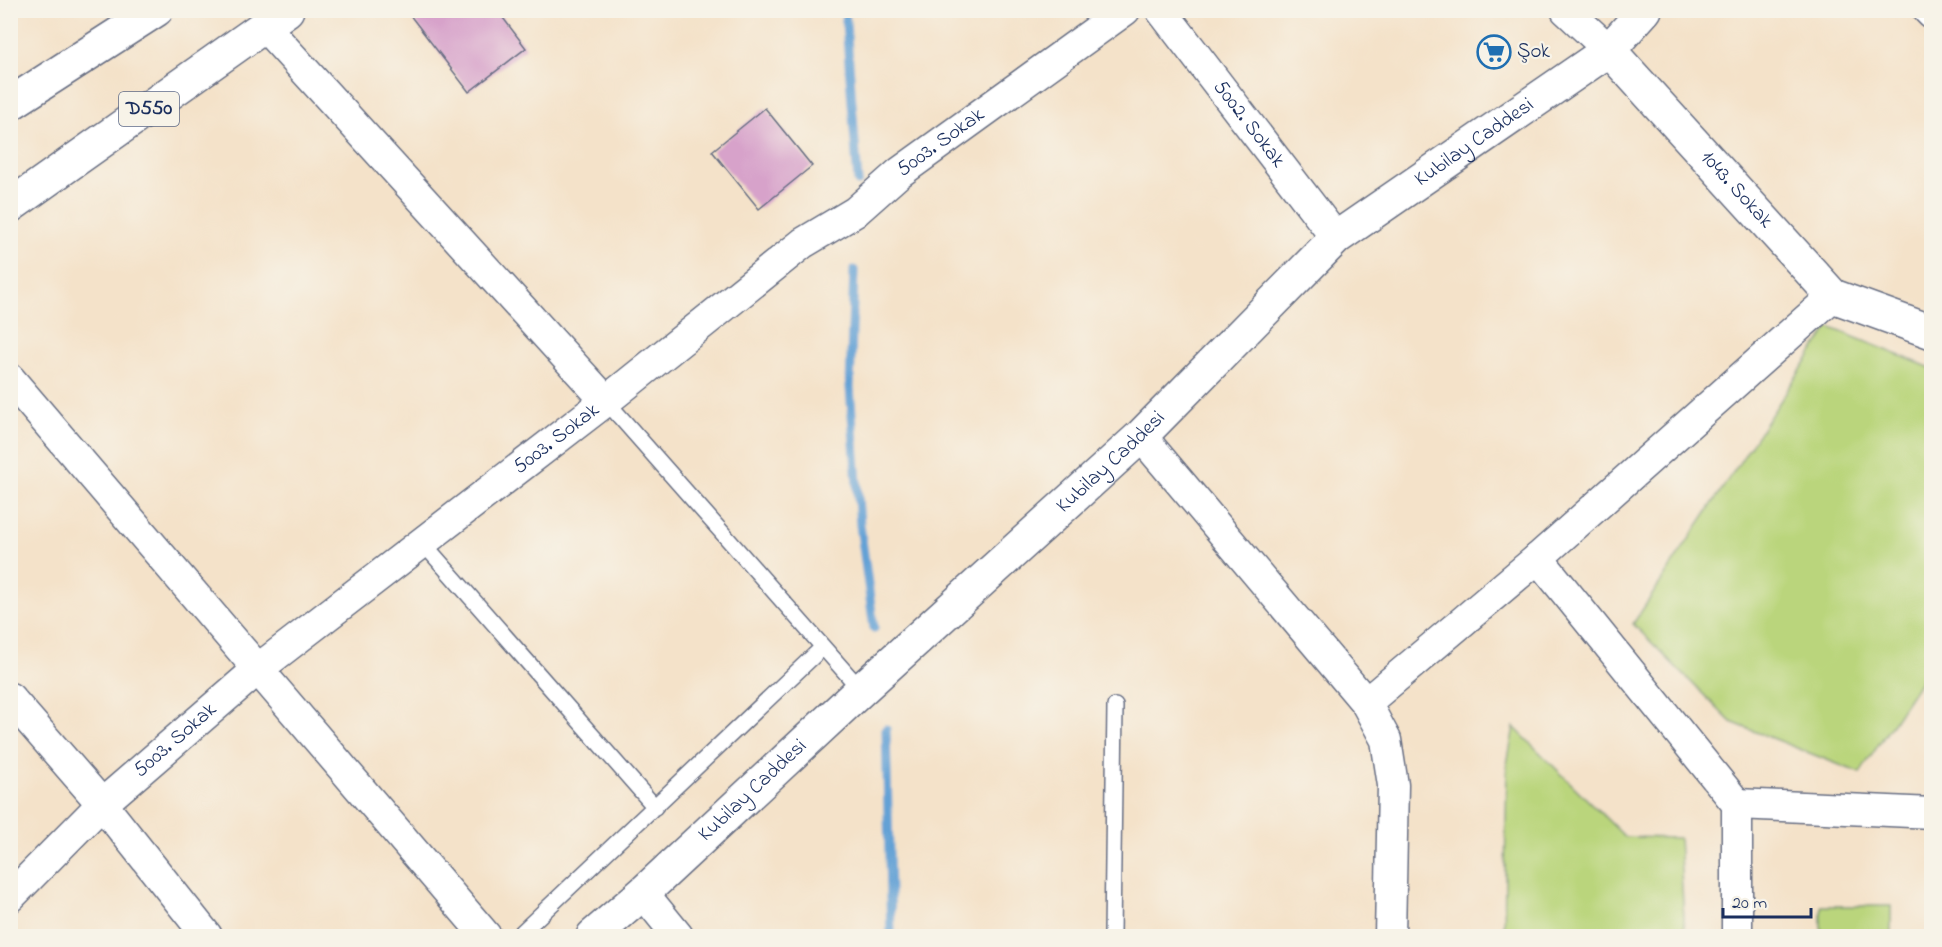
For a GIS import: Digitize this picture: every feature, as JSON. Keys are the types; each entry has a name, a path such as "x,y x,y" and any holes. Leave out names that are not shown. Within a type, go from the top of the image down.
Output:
{"main road":[{"path":"10,104 156,10"},
{"name":"Kubilay Caddesi","path":"593,936 643,893 861,690 1140,436 1336,238 1609,50 1645,10"},
{"name":"D550","path":"10,206 276,19"},
{"name":"1043. Sokak","path":"1609,50 1833,296 1932,332"}],"street":[{"name":"5003. Sokak","path":"10,897 102,804 258,669 606,402 803,243 855,212 900,173 1125,10"},
{"name":"5002. Sokak","path":"1161,10 1336,238"},
{"name":"1043. Sokak","path":"1566,10 1609,50"},
{"path":"1928,10 1932,14"},
{"path":"276,19 606,402"},
{"path":"1366,703 1538,558 1833,296"},
{"path":"10,380 486,936"},
{"path":"1140,436 1366,703 1386,740 1393,785 1390,936"},
{"path":"1538,558 1737,804 1737,936"},
{"path":"10,698 102,804 207,936"},
{"path":"1737,804 1932,813"},
{"path":"643,893 678,936"}],"lane":[{"path":"606,402 861,690"},
{"path":"423,543 654,807"},
{"path":"518,936 823,647"},
{"path":"1112,936 1115,706"}],"green space":[{"path":"1829,327 1931,368 1931,665 1860,773 1731,722 1633,624"},
{"path":"1514,727 1625,837 1679,838 1685,936 1504,936 1507,764"},
{"path":"1821,906 1891,906 1891,936 1821,936"}],"building":[{"path":"406,10 497,10 526,48 469,92"},
{"path":"765,108 812,166 759,209 712,151"}],"waterway":[{"path":"845,10 858,182"},
{"path":"854,270 850,387 860,525 874,628"},
{"path":"886,729 891,936"}],"place":[{"name":"Şok","path":"1494,52"}]}
